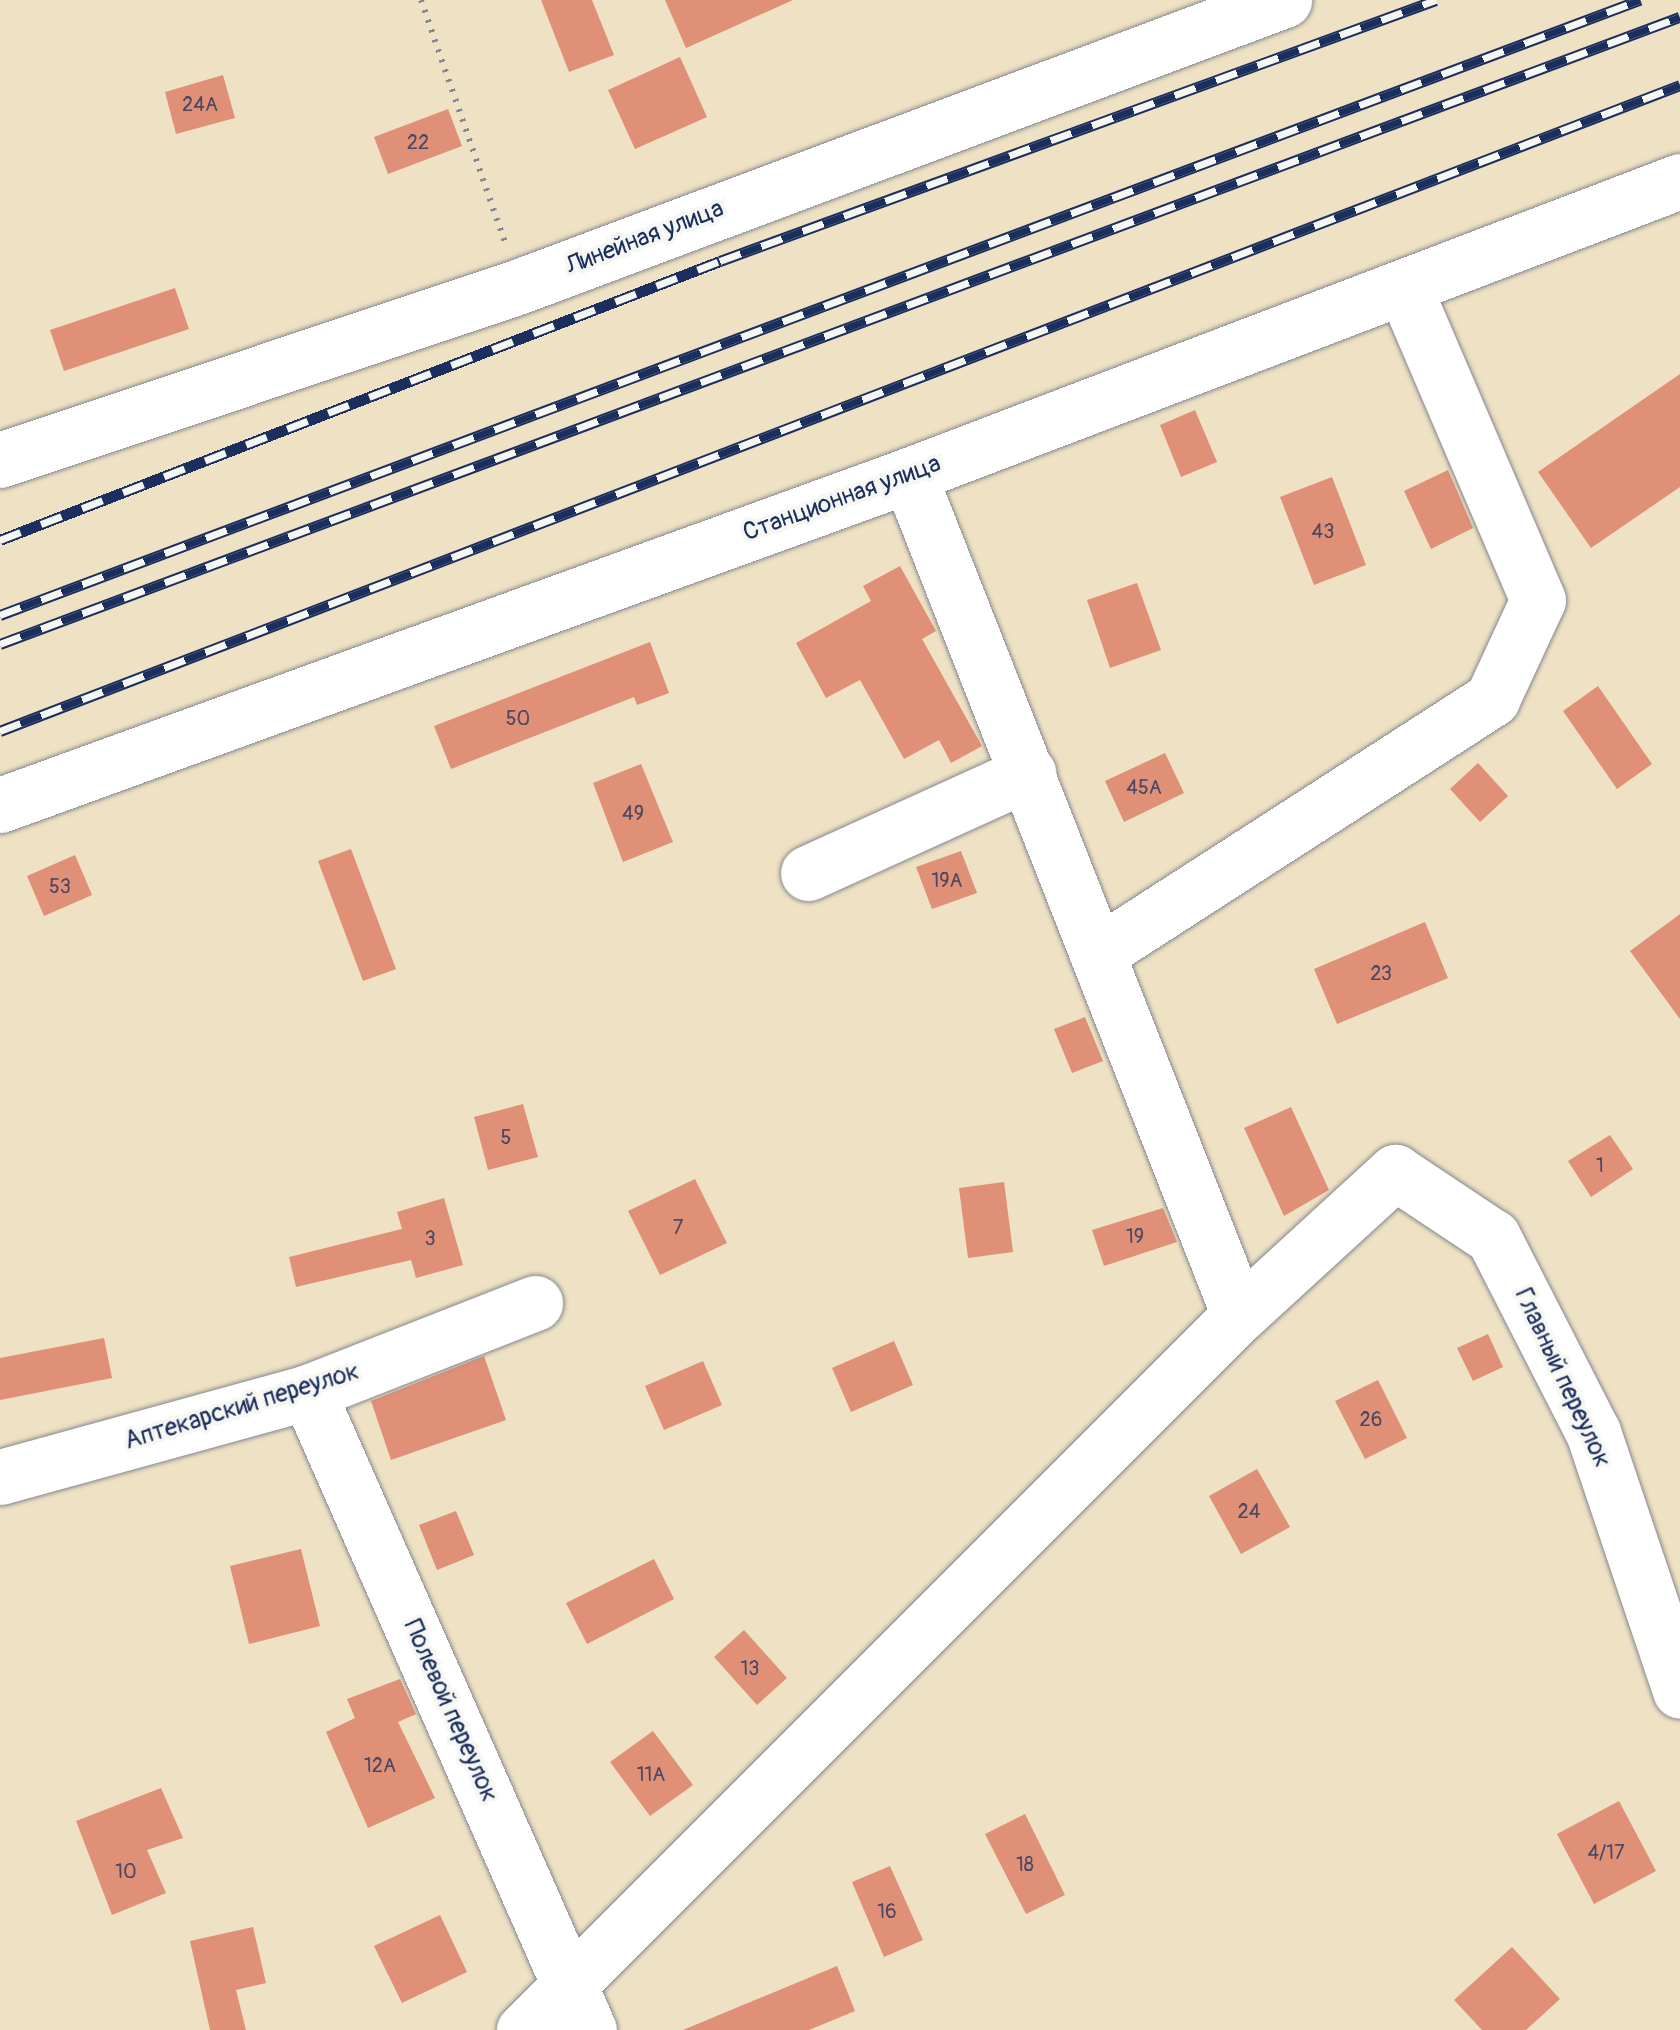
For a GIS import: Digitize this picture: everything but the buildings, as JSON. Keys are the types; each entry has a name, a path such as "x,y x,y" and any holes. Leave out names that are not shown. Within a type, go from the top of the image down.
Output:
{"street":[{"name":"Линейная улица","path":"0,460 520,286 1284,0"},
{"name":"Станционная улица","path":"0,806 909,475 1680,181"},
{"path":"1098,953 1492,699 1538,600 1404,288"},
{"path":"524,2030 579,2005 1240,1315 909,475"},
{"path":"808,873 1028,773"},
{"name":"Главный переулок","path":"1240,1315 1396,1172 1493,1237 1593,1432 1680,1690"},
{"name":"Аптекарский переулок","path":"0,1477 308,1392 535,1303"},
{"name":"Полевой переулок","path":"308,1392 579,2005"}],"path":[{"path":"421,0 520,286"}],"railway":[{"path":"0,540 720,261 1436,0"},
{"path":"0,615 1640,0"},
{"path":"0,644 1680,17"},
{"path":"0,731 1680,85"}]}
